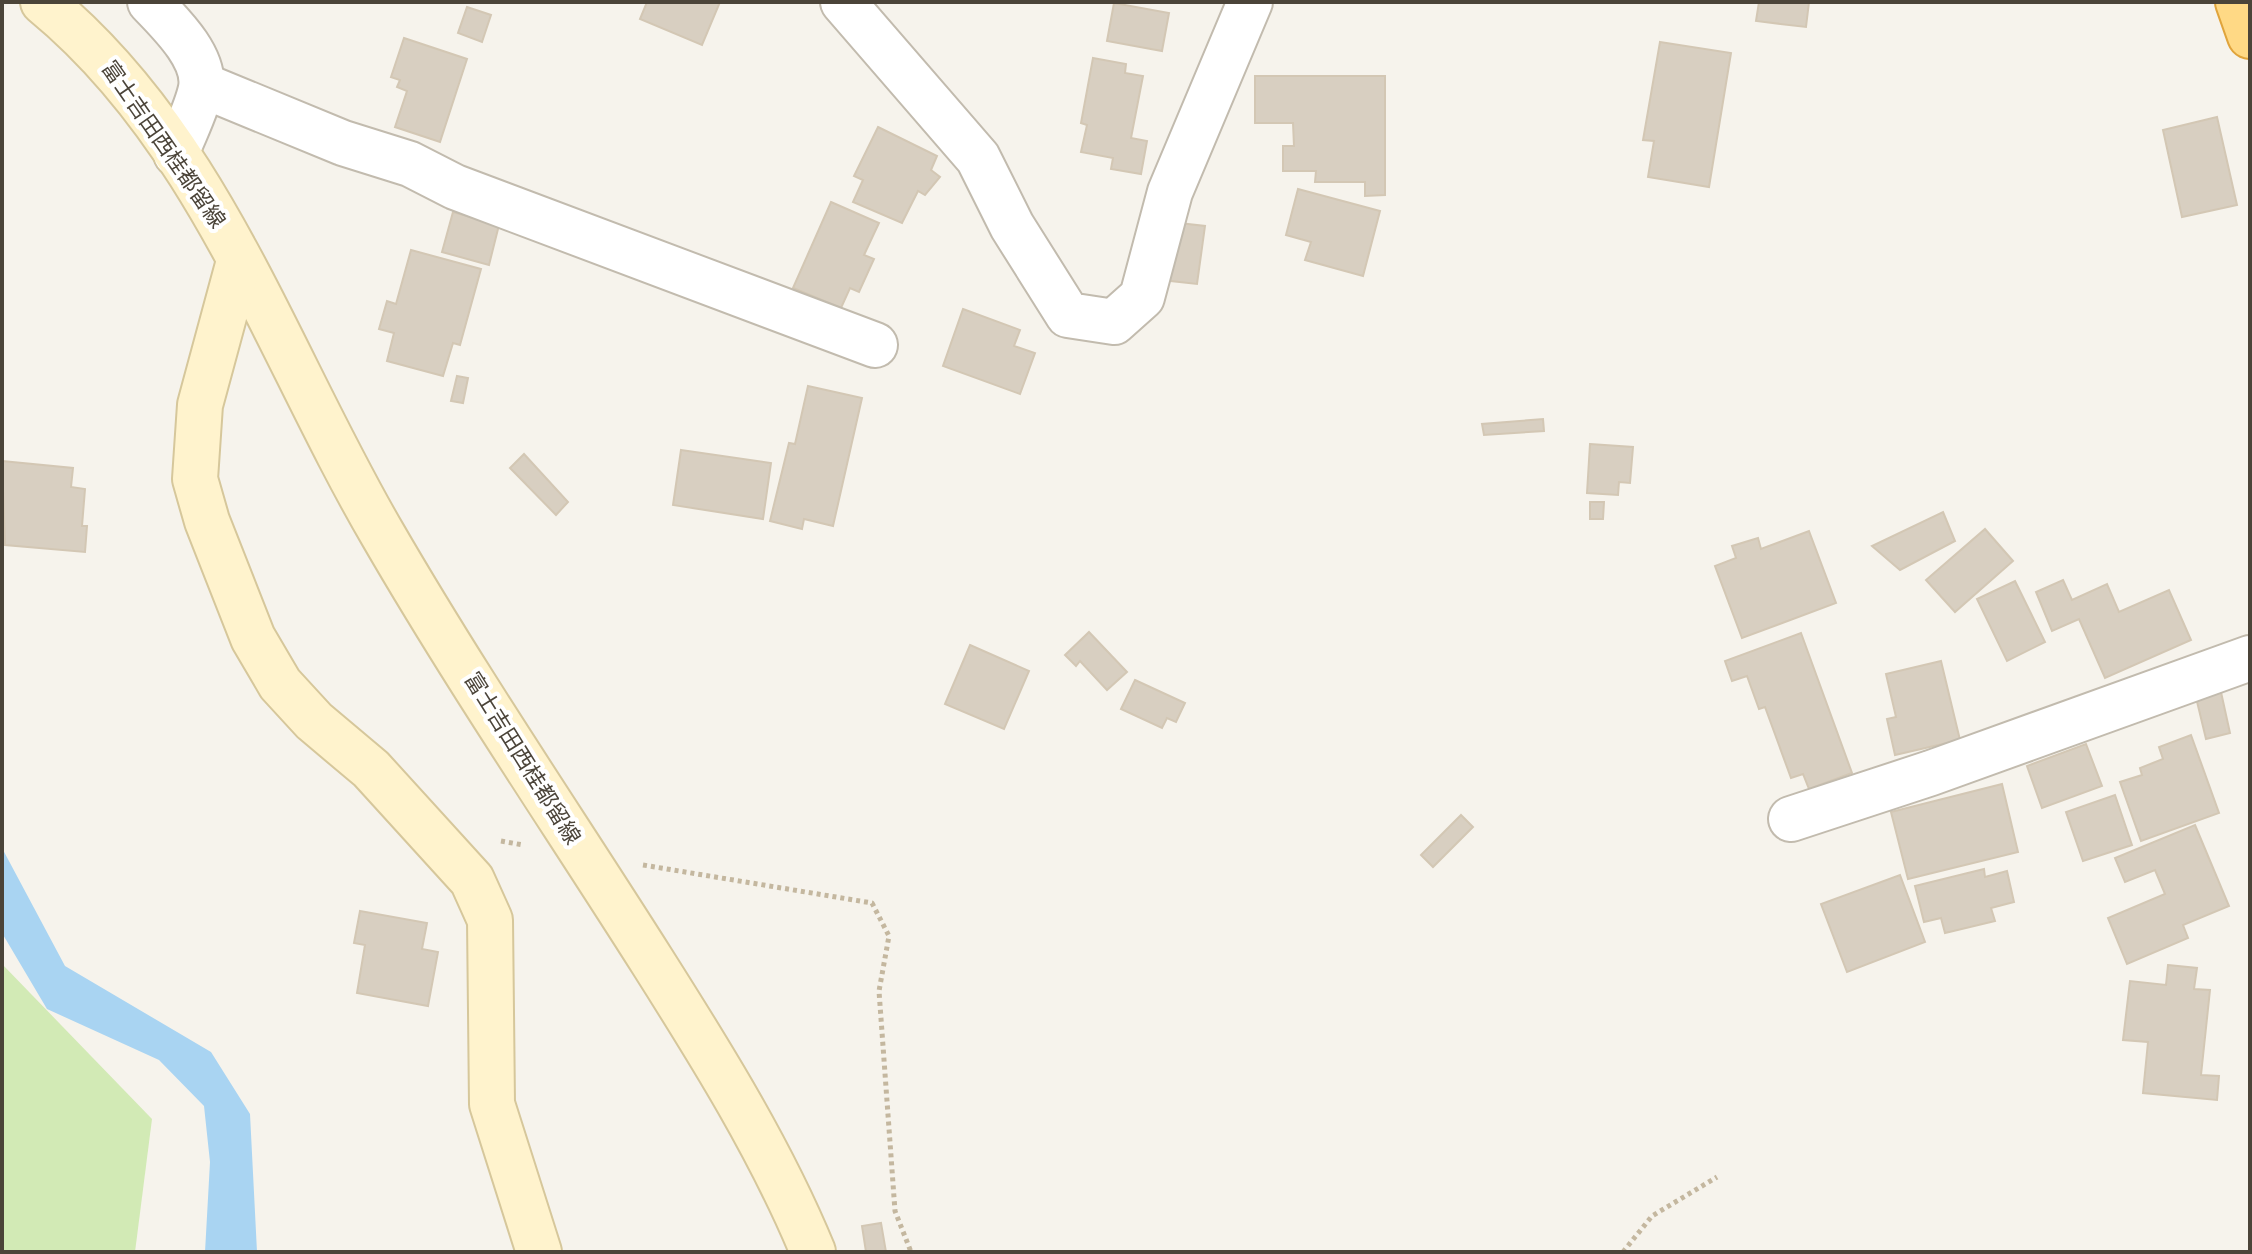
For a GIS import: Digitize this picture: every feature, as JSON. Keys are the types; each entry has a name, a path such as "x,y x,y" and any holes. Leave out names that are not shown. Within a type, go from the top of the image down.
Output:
{"highway":[{"path":"2238,2 2250,36"}],"main road":[{"name":"富士吉田西桂都留線","path":"43,2 79,31 129,87 230,238 239,261 382,534 696,1032 791,1198 813,1252"},
{"path":"239,261 200,405 195,479 207,521 253,638 280,684 314,721 371,769 472,880 490,920 492,1104 539,1252"}],"street":[{"path":"150,2 180,32 191,51 202,85 176,154"},
{"path":"843,2 978,158 1012,226 1068,315 1114,322 1142,297 1170,192 1250,2"},
{"path":"202,85 343,143 410,164 455,187 875,345"},
{"path":"1791,819 1931,773 2250,658"}],"path":[{"path":"425,829 533,847"},
{"path":"641,865 872,903 889,936 879,991 895,1211 911,1252"},
{"path":"1623,1252 1652,1216 1717,1177"}],"green space":[{"path":"2,964 152,1119 135,1252 2,1252"}],"water":[{"path":"2,848 65,966 211,1052 250,1114 257,1252 205,1252 210,1162 204,1106 159,1060 47,1009 2,933"}],"building":[{"path":"647,2 720,2 702,45 640,19"},
{"path":"1759,2 1809,2 1806,27 1756,21"},
{"path":"1114,3 1169,13 1162,51 1107,41"},
{"path":"467,7 491,15 482,42 458,33"},
{"path":"404,38 467,59 440,142 395,127 407,91 397,87 400,80 391,77"},
{"path":"1660,42 1731,53 1709,187 1648,177 1654,141 1643,140"},
{"path":"1093,58 1126,64 1125,73 1143,76 1131,138 1147,141 1141,174 1111,169 1113,158 1081,152 1087,125 1081,123"},
{"path":"1255,76 1385,76 1385,195 1365,196 1365,182 1315,182 1316,171 1283,171 1283,146 1294,146 1293,123 1255,123"},
{"path":"2217,117 2237,205 2182,217 2163,130"},
{"path":"878,127 937,156 931,170 940,177 925,195 918,191 902,223 853,202 863,180 854,176"},
{"path":"1298,189 1380,211 1363,276 1305,260 1311,242 1286,235"},
{"path":"831,202 879,223 864,255 874,259 859,292 850,288 841,308 793,288"},
{"path":"453,212 499,225 489,265 442,252"},
{"path":"1170,222 1205,226 1197,284 1162,280"},
{"path":"411,250 481,269 460,345 453,343 443,376 387,361 394,333 379,329 387,301 396,304"},
{"path":"963,309 1020,330 1014,346 1035,353 1020,394 943,366"},
{"path":"457,376 468,378 463,403 451,401"},
{"path":"808,386 862,398 833,526 804,519 802,529 770,521 789,443 795,444"},
{"path":"1543,419 1544,431 1484,435 1482,424"},
{"path":"1590,444 1633,447 1630,483 1619,482 1618,495 1587,493"},
{"path":"681,450 771,463 763,519 673,505"},
{"path":"524,454 568,502 556,515 510,468"},
{"path":"2,461 73,468 71,487 85,489 82,526 87,526 85,552 5,545"},
{"path":"1590,502 1604,502 1603,519 1590,519"},
{"path":"1943,512 1955,541 1900,570 1872,546"},
{"path":"1985,529 2013,561 1955,612 1926,580"},
{"path":"1809,531 1836,603 1742,638 1715,566 1736,558 1732,546 1758,538 1761,549"},
{"path":"2063,580 2072,600 2107,584 2119,612 2169,590 2191,640 2105,678 2079,619 2052,631 2036,592"},
{"path":"2015,581 2045,642 2007,661 1977,599"},
{"path":"1089,632 1127,672 1107,690 1080,661 1076,666 1065,655"},
{"path":"1801,633 1852,773 1809,789 1803,774 1791,778 1765,707 1759,709 1747,676 1732,681 1725,661"},
{"path":"970,645 1029,671 1004,729 945,704"},
{"path":"1941,661 1960,740 1895,755 1887,719 1896,717 1886,674"},
{"path":"1135,680 1185,703 1176,722 1167,718 1162,728 1121,709"},
{"path":"2219,683 2230,733 2206,739 2194,689"},
{"path":"2191,735 2219,813 2141,841 2120,782 2142,775 2140,768 2163,759 2159,747"},
{"path":"2086,744 2102,786 2042,808 2027,766"},
{"path":"2002,784 2018,852 1908,879 1891,812"},
{"path":"2115,795 2132,845 2083,861 2066,812"},
{"path":"1461,815 1473,827 1433,867 1421,855"},
{"path":"2195,825 2229,906 2183,925 2188,938 2127,964 2108,918 2165,894 2155,870 2125,882 2115,858"},
{"path":"1984,869 1985,877 2007,871 2014,902 1991,908 1995,921 1945,933 1941,918 1924,922 1915,886"},
{"path":"1900,875 1925,942 1847,972 1821,904"},
{"path":"360,911 427,923 422,949 438,952 428,1006 357,993 365,945 354,943"},
{"path":"2168,965 2197,968 2194,989 2210,990 2201,1075 2219,1076 2217,1100 2143,1093 2148,1042 2123,1040 2130,981 2166,985"},
{"path":"881,1223 886,1252 866,1252 862,1226"}]}
